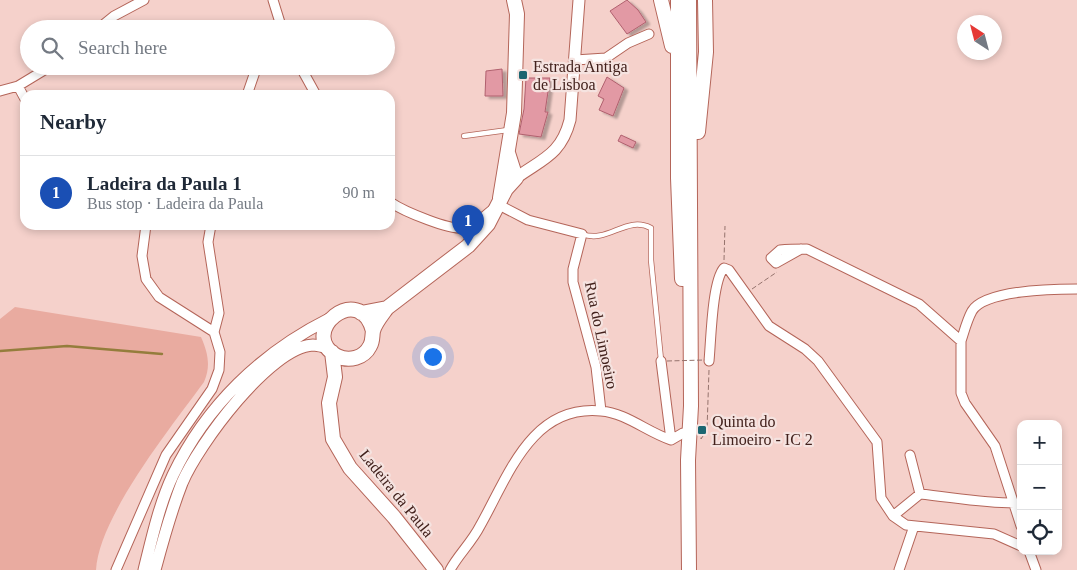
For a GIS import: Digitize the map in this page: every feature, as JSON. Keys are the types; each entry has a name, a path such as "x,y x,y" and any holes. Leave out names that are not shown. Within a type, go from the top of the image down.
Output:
{"main road":[{"path":"499,205 512,130 517,14 514,0"},
{"path":"661,0 670,34 679,94"},
{"path":"678,0 677,437 688,460"},
{"path":"689,0 691,164 691,423 688,460 689,570"},
{"path":"691,164 698,131 706,52 705,0"},
{"path":"387,308 361,313 348,310 334,314 329,319 324,333 330,350 338,357 354,358 361,356 371,345 373,331 387,308 468,246 488,224 506,189 516,178 509,155"},
{"path":"361,313 370,321 373,331"},
{"name":"Ladeira da Paula","path":"330,350 334,377 329,403 333,438 350,468 394,517 436,570"},
{"path":"334,377 354,358"}],"street":[{"path":"109,20 144,0"},
{"path":"273,0 279,20"},
{"path":"504,170 510,177 516,178 545,160 559,148 566,134 570,120 579,0"},
{"path":"575,60 606,58 628,43 648,34"},
{"path":"0,91 18,86 36,75"},
{"path":"249,90 253,75"},
{"path":"305,75 313,90"},
{"path":"18,86 20,90"},
{"path":"509,155 531,168"},
{"path":"395,206 400,209 447,225 468,228 499,205 528,220 582,234"},
{"path":"145,230 142,256 146,279 159,297 214,332"},
{"path":"116,570 166,455 212,389 219,370 220,352 214,332 219,313 208,242 210,230"},
{"name":"Rua do Limoeiro","path":"582,234 573,269 573,282 596,367 601,411"},
{"path":"776,263 771,258 780,250 807,249 919,304 961,341"},
{"path":"707,361 715,294 721,272 724,268 728,270 769,326 805,349 818,361 877,442 880,498 893,516 906,525 994,534 1017,544"},
{"path":"1017,513 991,438 965,403 961,393 961,341 972,310 990,299 1048,288 1077,289"},
{"path":"144,570 160,511 173,476 191,443 213,411 238,383 268,357 303,333 329,319"},
{"path":"156,570 170,514 183,481 199,449 222,418 246,390 294,352 313,345 330,350"},
{"path":"664,361 677,437"},
{"path":"450,570 476,534 515,460 528,440 544,426 567,415 601,411 616,414 677,437"},
{"path":"910,455 920,494"},
{"path":"893,516 920,494 976,500 986,503 1014,503"},
{"path":"899,570 914,526"},
{"path":"1029,555 1036,570"}],"lane":[{"path":"464,136 512,130"},
{"path":"582,234 592,238 602,237 631,225 642,224 650,228 651,260 664,361"}],"path":[{"path":"724,268 725,226"},
{"path":"745,294 777,273"},
{"path":"664,361 707,361 707,430 701,438 702,430"}],"shaded area":[{"path":"15,307 201,337 205,349 208,365 204,382 139,472 123,498 100,548 96,570 0,570 0,319"}],"building":[{"path":"627,0 638,10 646,22 627,34 610,11"},
{"path":"502,69 503,96 485,96 486,71"},
{"path":"607,77 624,88 613,116 599,110 604,99 598,96"},
{"path":"526,78 550,78 545,112 548,112 541,137 519,134 524,109"},
{"path":"621,135 636,142 633,148 618,141"}],"waterway":[{"path":"0,351 67,346 162,354"}],"place":[{"name":"Estrada Antiga de Lisboa","path":"523,75"},
{"name":"Ladeira da Paula 1","path":"468,246"},
{"name":"Quinta do Limoeiro - IC 2","path":"702,430"}]}
